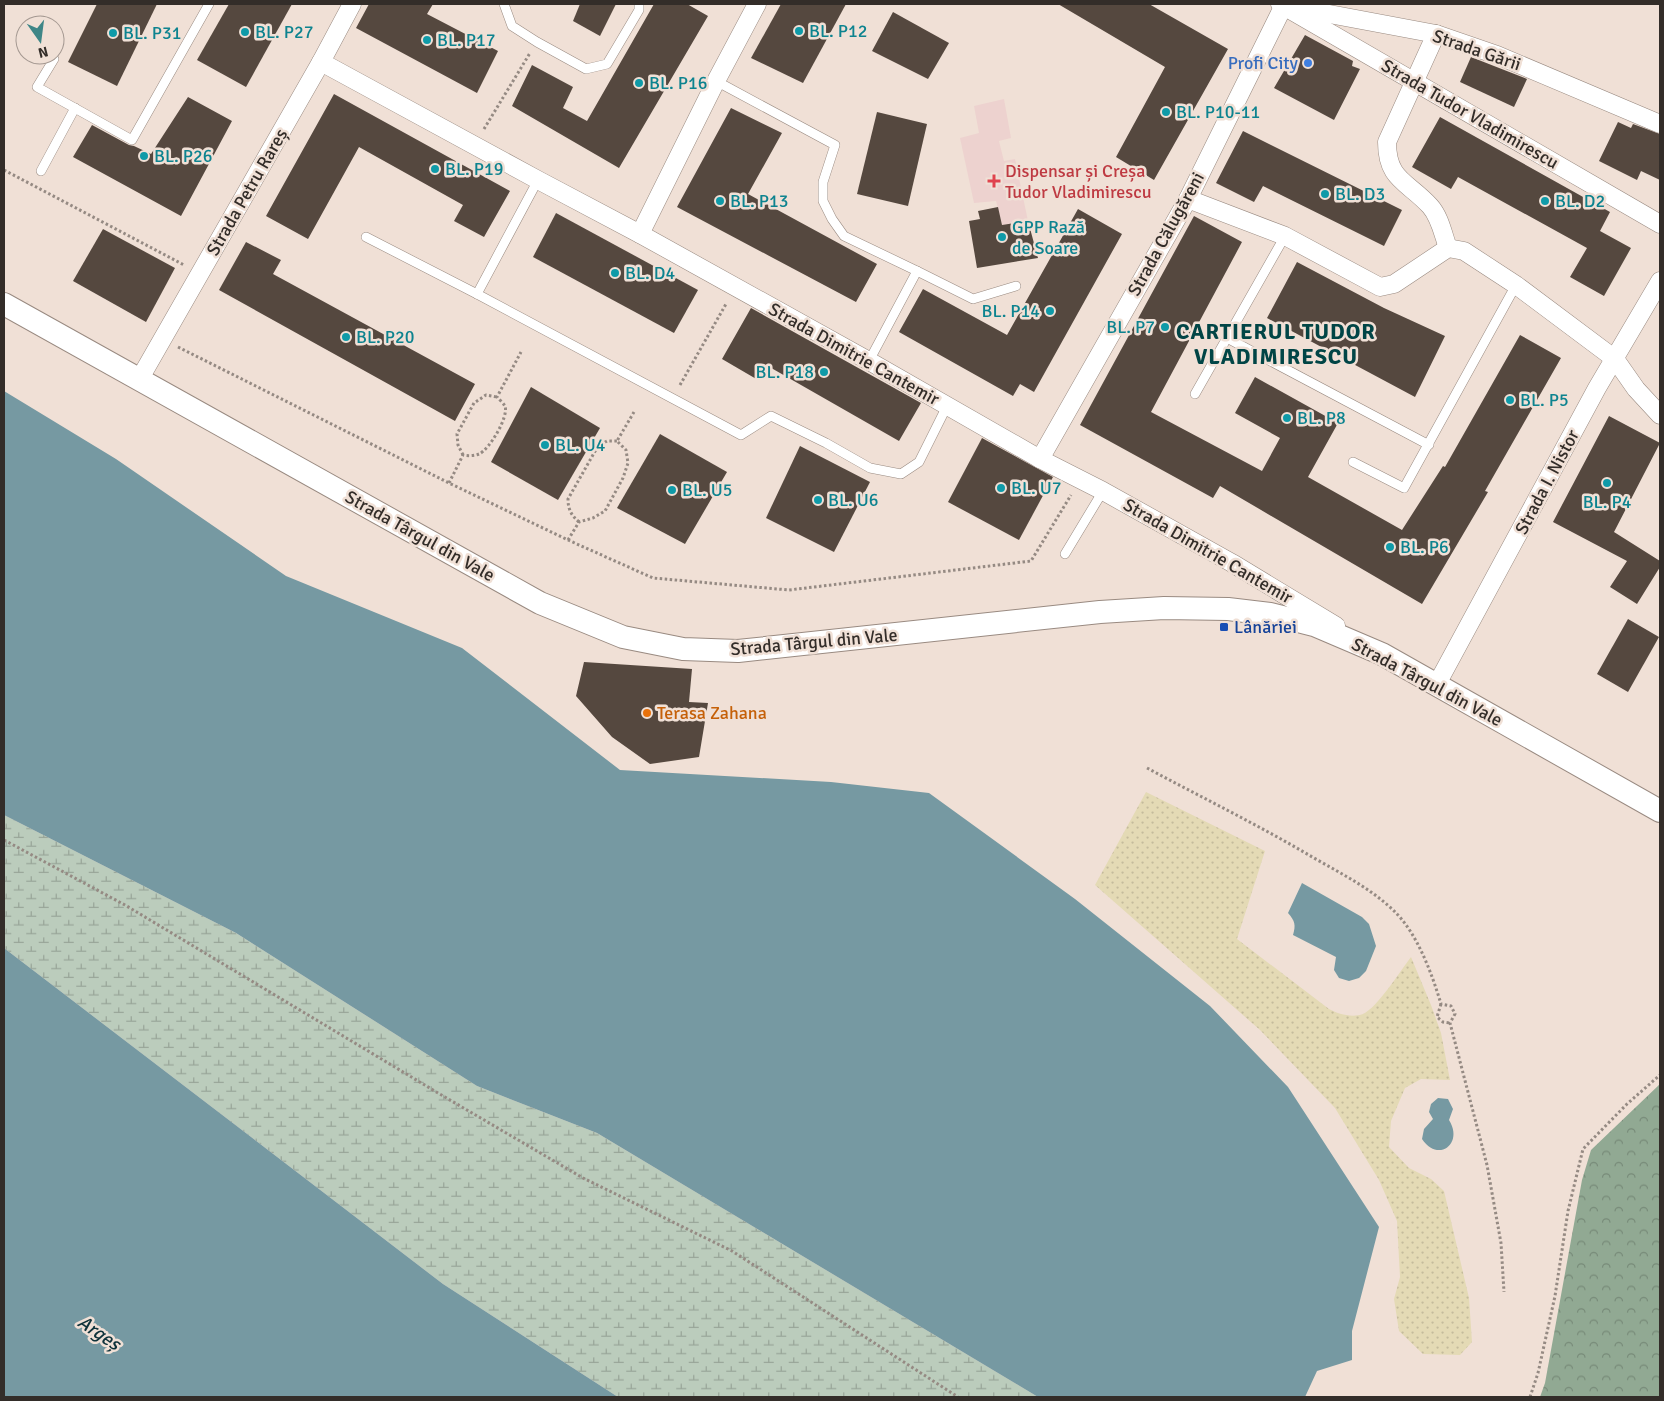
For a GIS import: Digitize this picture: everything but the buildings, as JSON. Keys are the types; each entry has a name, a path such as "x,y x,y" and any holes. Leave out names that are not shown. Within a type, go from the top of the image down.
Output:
{"street":[{"name":"Strada Petru Rareș","path":"139,380 321,62 352,4"},
{"path":"640,234 716,81 757,4"},
{"name":"Strada Gării","path":"1282,5 1436,34 1497,54 1660,124"},
{"name":"Strada Tudor Vladimirescu","path":"1282,5 1660,224"},
{"name":"Strada Călugăreni","path":"1040,459 1188,198 1282,5"},
{"path":"1436,34 1388,142 1389,163 1394,173 1431,207 1440,222 1448,248"},
{"name":"Strada Dimitrie Cantemir","path":"321,62 640,234 869,361 1040,459 1103,491 1232,563 1382,654"},
{"path":"1188,198 1285,236 1380,287 1394,284 1448,248 1464,251 1516,285 1615,359 1636,389 1660,415"},
{"name":"Strada I. Nistor","path":"1437,684 1615,359 1660,281"},
{"name":"Strada Târgul din Vale","path":"4,304 540,603 623,638 683,649 738,651 1100,612 1164,608 1228,609 1270,614 1314,625 1382,654 1660,811"}],"lane":[{"path":"50,65 37,87 132,140 209,4"},
{"path":"504,4 512,26 586,69 607,64 639,10 639,4"},
{"path":"716,81 835,145 823,182 823,200 832,219 844,236 973,299 1016,286"},
{"path":"41,171 75,108"},
{"path":"477,294 538,180"},
{"path":"1195,394 1285,236"},
{"path":"366,237 741,435 771,416 826,443 870,468 901,474 919,462 947,406"},
{"path":"869,361 917,271"},
{"path":"1353,462 1404,488 1516,285"},
{"path":"1228,338 1429,445"},
{"path":"1066,554 1103,491"}],"path":[{"path":"474,144 537,42"},
{"path":"4,170 200,274"},
{"path":"673,398 735,288"},
{"path":"163,339 449,483 653,578 789,590 1032,562 1080,479"},
{"path":"497,396 521,352"},
{"path":"463,455 458,445 457,434 474,403 486,396 497,396"},
{"path":"463,455 481,454 490,444 505,417 505,406 497,396"},
{"path":"617,441 634,412"},
{"path":"568,540 579,522 593,518 604,511 623,478 628,463 626,450 617,441 607,441 598,446 568,499 568,508 572,516 579,522"},
{"path":"449,483 463,455"},
{"path":"1147,768 1291,844 1356,882 1394,911 1410,932 1432,973 1441,1004 1436,1017 1450,1023"},
{"path":"4,840 124,905 583,1178 732,1251 958,1397"},
{"path":"1441,1004 1451,1006 1455,1014 1450,1023 1488,1164 1501,1243 1504,1292"},
{"path":"1530,1397 1538,1373 1555,1296 1568,1211 1582,1149 1627,1104 1660,1075"}],"shaded area":[{"name":"Dispensar și Creșa Tudor Vladimirescu","path":"1004,99 1011,138 999,141 1004,161 1015,159 1028,221 1002,225 996,201 974,203 960,138 979,133 974,106"}],"green space":[{"path":"4,815 236,933 477,1086 597,1133 1038,1397 618,1397 443,1284 4,948"},
{"path":"1660,1084 1660,1397 1540,1397 1545,1383 1582,1180 1591,1150"}],"sand":[{"path":"1146,792 1265,851 1237,939 1329,1009 1345,1015 1363,1014 1382,997 1411,957 1441,1033 1450,1080 1421,1079 1405,1088 1391,1121 1389,1147 1409,1168 1431,1179 1444,1191 1469,1298 1472,1342 1460,1355 1423,1354 1399,1331 1394,1299 1400,1277 1397,1221 1379,1180 1335,1108 1260,1030 1095,885"}],"water":[{"path":"4,391 116,459 286,576 462,648 620,770 831,782 929,793 1075,899 1210,1006 1288,1087 1379,1227 1352,1331 1352,1360 1317,1371 1305,1397 1038,1397 597,1133 477,1086 236,933 4,815"},
{"path":"1302,883 1362,917 1369,924 1376,946 1366,971 1359,978 1349,981 1339,978 1334,970 1336,957 1293,935 1294,923 1288,913"},
{"name":"Argeș","path":"4,948 443,1284 618,1397 4,1397"},
{"path":"1438,1098 1448,1099 1453,1109 1449,1120 1453,1129 1453,1136 1451,1143 1442,1150 1435,1150 1422,1139 1424,1129 1433,1119 1429,1112 1431,1104"}],"place":[{"name":"BL. P12","path":"799,31"},
{"name":"BL. P27","path":"245,32"},
{"name":"BL. P31","path":"113,33"},
{"name":"BL. P17","path":"427,40"},
{"name":"Profi City","path":"1308,63"},
{"name":"BL. P16","path":"639,83"},
{"name":"BL. P10-11","path":"1166,112"},
{"name":"BL. P26","path":"144,156"},
{"name":"BL. P19","path":"435,169"},
{"name":"Dispensar și Creșa Tudor Vladimirescu","path":"994,181"},
{"name":"BL. D3","path":"1325,194"},
{"name":"BL. P13","path":"720,201"},
{"name":"BL. D2","path":"1545,201"},
{"name":"GPP Rază de Soare","path":"1002,237"},
{"name":"BL. D4","path":"615,273"},
{"name":"BL. P14","path":"1050,311"},
{"name":"BL. P7","path":"1165,327"},
{"name":"BL. P20","path":"346,337"},
{"name":"BL. P18","path":"824,372"},
{"name":"BL. P5","path":"1510,400"},
{"name":"BL. P8","path":"1287,418"},
{"name":"BL. U4","path":"545,445"},
{"name":"BL. P4","path":"1607,483"},
{"name":"BL. U7","path":"1001,488"},
{"name":"BL. U5","path":"672,490"},
{"name":"BL. U6","path":"818,500"},
{"name":"BL. P6","path":"1390,547"},
{"name":"Lânăriei","path":"1224,627"},
{"name":"Terasa Zahana","path":"647,713"}],"district":[{"name":"CARTIERUL TUDOR VLADIMIRESCU","path":"1276,344"}]}
